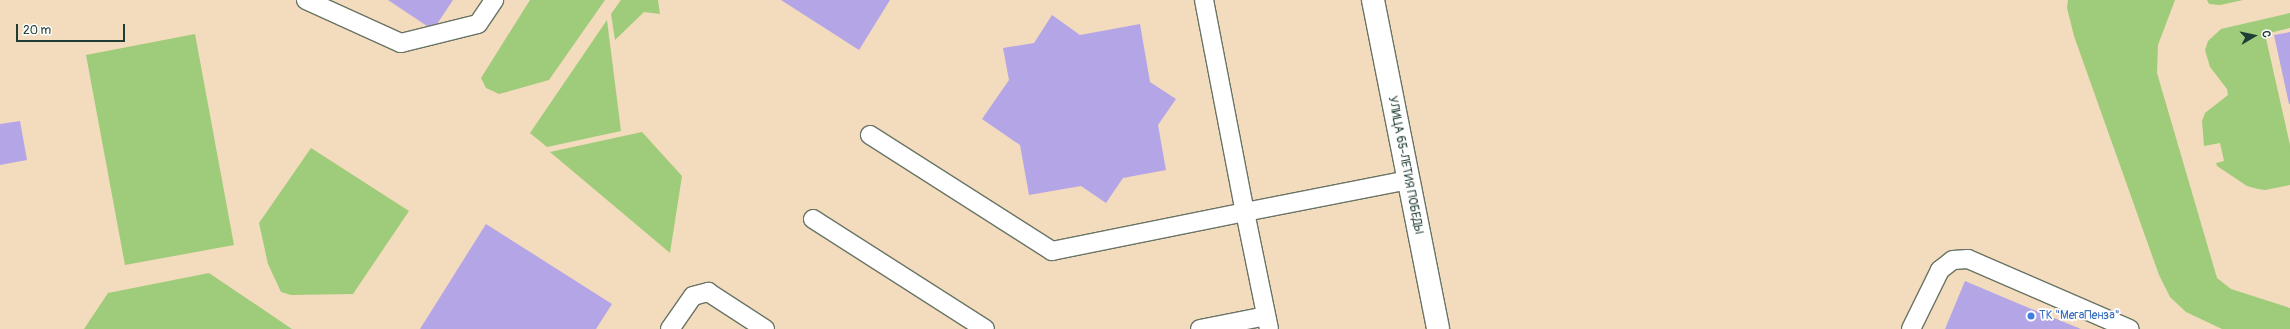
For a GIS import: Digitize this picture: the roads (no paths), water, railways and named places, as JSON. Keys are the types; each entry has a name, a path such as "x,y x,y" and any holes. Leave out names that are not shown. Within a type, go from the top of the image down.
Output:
{"main road":[{"name":"УЛИЦА 65-ЛЕТИЯ ПОБЕДЫ","path":"1374,0 1438,329"}],"lane":[{"path":"306,0 401,43 478,24 494,0"},
{"path":"1200,329 1268,322 1204,0"},
{"path":"870,135 1052,251 1408,180"},
{"path":"813,219 985,329"},
{"path":"1911,329 1940,270 1953,260 1968,259 2130,329"},
{"path":"670,329 693,296 708,292 765,329"}],"place":[{"name":"ТК \"МегаПенза\"","path":"2031,316"}]}
